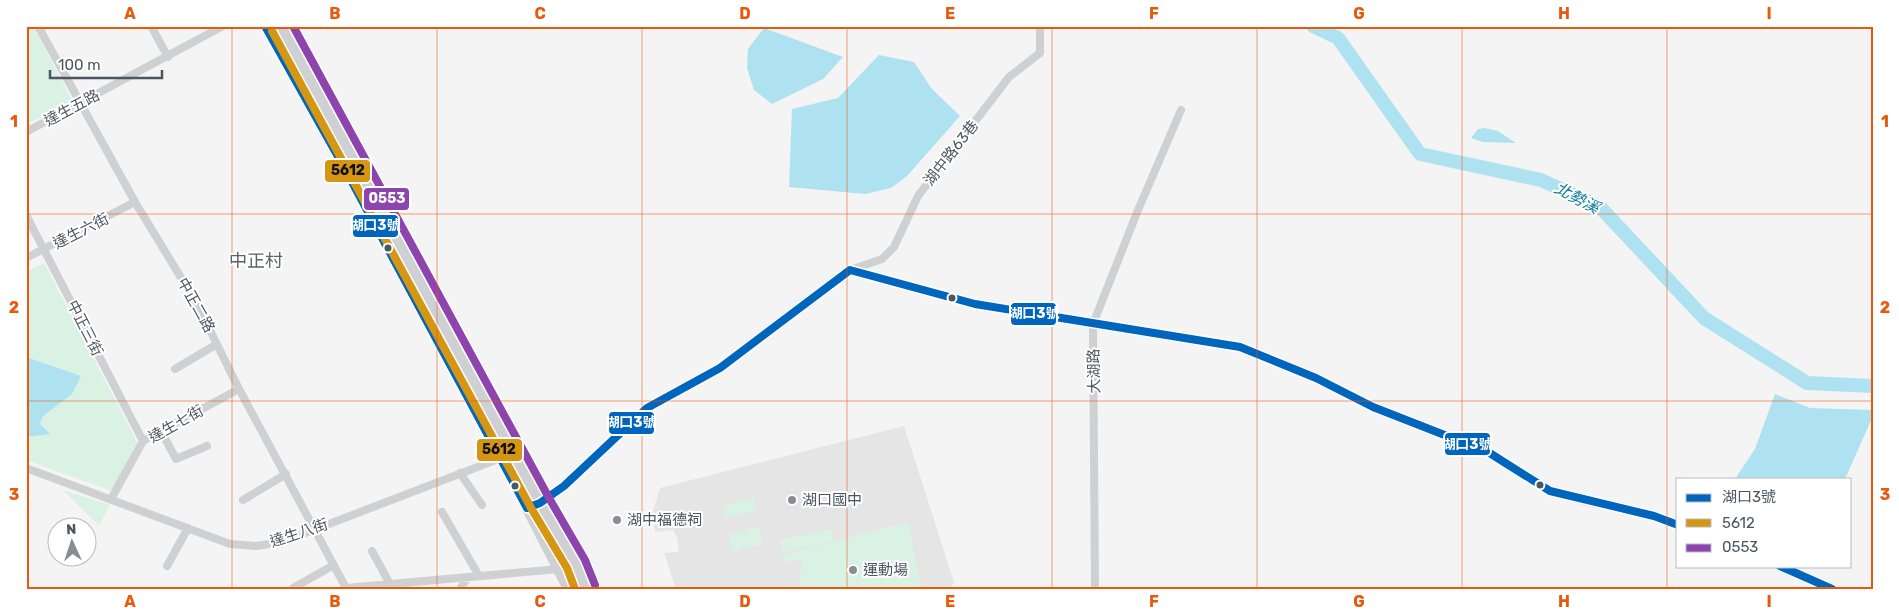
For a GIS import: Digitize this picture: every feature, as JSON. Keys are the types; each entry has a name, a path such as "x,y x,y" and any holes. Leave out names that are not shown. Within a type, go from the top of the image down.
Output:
{"main road":[{"path":"265,26 345,169 501,458 568,589"},
{"path":"280,26 540,502 576,564 586,589"}],"street":[{"name":"中正二路","path":"38,26 135,202 197,304 239,389 316,529 346,588"},
{"path":"151,26 168,57"},
{"name":"湖中路63巷","path":"850,270 882,258 894,247 918,196 1009,77 1040,53 1040,26"},
{"name":"達生五路","path":"26,132 221,27"},
{"name":"大湖路","path":"1095,589 1093,324 1138,210 1181,110"},
{"name":"達生六街","path":"26,258 135,202"},
{"name":"中正三街","path":"26,215 143,441"},
{"path":"527,508 564,486 647,408 720,368 850,270 975,304 1240,347 1316,378 1373,407 1488,452 1550,491 1654,516 1676,524"},
{"path":"175,369 217,344"},
{"name":"達生七街","path":"112,499 143,441 239,389"},
{"path":"161,431 176,459 207,446"},
{"name":"達生八街","path":"26,468 230,544 256,546 282,542 501,458 513,451"},
{"path":"460,473 482,506"},
{"path":"243,500 286,474"},
{"path":"442,512 479,576"},
{"path":"167,566 188,528"},
{"path":"372,551 390,584"},
{"path":"293,588 334,565"},
{"path":"1784,568 1832,589"},
{"path":"346,588 559,569"},
{"path":"460,589 468,577"}],"shaded area":[{"name":"湖口國中","path":"904,426 954,582 950,589 676,589 664,553 679,552 677,538 673,530 655,532 653,512 660,488"}],"green space":[{"path":"26,26 33,26 71,98 66,105 26,124"},
{"path":"44,263 137,442 112,491 26,460 26,272"},
{"path":"63,490 110,505 99,526 98,518 91,518"},
{"path":"753,498 756,511 726,518 723,505"},
{"path":"908,522 921,588 802,589 800,577 803,561 801,559 784,562 782,555"},
{"path":"759,526 763,544 733,551 729,534"},
{"path":"832,529 835,541 783,552 780,540"}],"water":[{"path":"764,28 843,57 823,79 772,104 754,90 747,68 748,49"},
{"path":"879,55 914,62 932,89 960,116 907,176 891,188 865,194 789,187 792,109 838,98"},
{"path":"1485,128 1498,131 1516,143 1483,142 1471,138 1478,129"},
{"path":"26,357 81,376 72,394 43,416 40,424 50,434 26,437"},
{"path":"1775,394 1810,408 1873,410 1873,416 1845,478 1736,478 1755,449"}],"waterway":[{"name":"北勢溪","path":"1313,26 1338,38 1420,154 1541,180 1600,207 1704,318 1807,383 1873,386"}],"transit line":[{"name":"湖口3號","path":"265,26 345,169 527,508 540,503 564,486 647,408 720,368 850,270 975,304 1240,347 1316,378 1373,407 1488,452 1550,491 1654,516 1676,524"},
{"name":"0553","path":"293,26 549,498 585,560 595,585"},
{"name":"5612","path":"272,31 531,508 567,568 575,589"},
{"name":"湖口3號","path":"1785,568 1832,589"}],"place":[{"name":"湖口國中","path":"792,500"},
{"name":"湖中福德祠","path":"617,520"},
{"name":"運動場","path":"853,570"}],"district":[{"name":"中正村","path":"256,261"}]}
